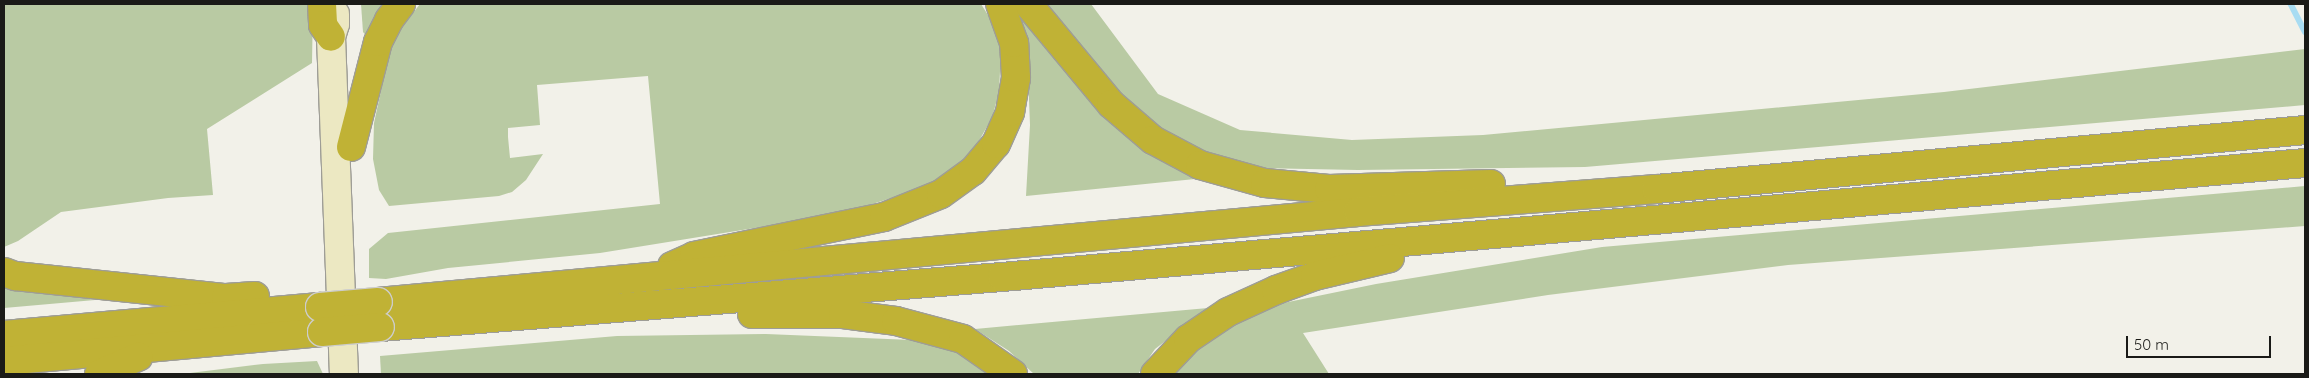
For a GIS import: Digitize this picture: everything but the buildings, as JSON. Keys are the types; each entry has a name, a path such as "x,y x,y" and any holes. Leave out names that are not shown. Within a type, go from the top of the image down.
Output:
{"highway":[{"path":"322,4 323,25 331,37"},
{"path":"351,147 378,42 401,4"},
{"path":"645,279 694,256 884,217 941,194 973,171 996,144 1010,112 1016,78 1014,43 1000,4"},
{"path":"1028,4 1111,104 1153,140 1200,165 1232,175 1265,183 1329,189 1485,184 1595,176 1656,189"},
{"path":"379,315 645,279 1338,214 1656,189 2305,130"},
{"path":"4,361 157,348 321,319 678,303 2305,163"},
{"path":"1155,374 1188,339 1228,312 1276,290 1362,263 1409,255 1490,234"},
{"path":"4,272 14,276 226,298 254,296 277,310"},
{"path":"678,303 712,316 768,313 843,314 896,321 963,339 1013,374"},
{"path":"4,335 277,310 321,319"},
{"path":"99,374 157,348"}],"main road":[{"path":"334,4 335,24 331,37 344,374"},
{"path":"344,4 360,374"}],"green space":[{"path":"4,4 313,4 312,63 207,129 213,195 168,198 61,212 18,241 4,247"},
{"path":"361,4 389,4 368,38 363,32"},
{"path":"420,4 981,4 993,23 1001,51 999,92 992,118 969,158 932,185 841,214 600,253 448,268 386,279 369,278 369,249 388,233 660,204 648,76 537,85 540,125 508,128 508,137 510,158 543,154 526,180 512,192 499,196 389,206 379,190 373,159 374,123 392,40"},
{"path":"1037,4 1091,4 1158,94 1240,130 1352,140 1483,135 1944,92 2305,49 2305,105 1585,167 1358,170 1264,168 1236,165 1209,157 1137,115"},
{"path":"1020,14 1083,91 1133,141 1205,178 1026,196 1030,125 1028,74 1016,18"},
{"path":"2305,186 2305,226 1788,265 1548,295 1303,333 1329,374 1175,374 1202,343 1269,306 1376,284 1602,247"},
{"path":"4,285 56,293 95,300 4,308"},
{"path":"1208,308 1155,349 1138,374 1034,374 1009,351 975,329"},
{"path":"766,334 912,340 965,353 991,374 381,374 380,356 617,336"},
{"path":"317,361 323,374 182,374 263,364"}],"waterway":[{"path":"2291,4 2305,32"}]}
